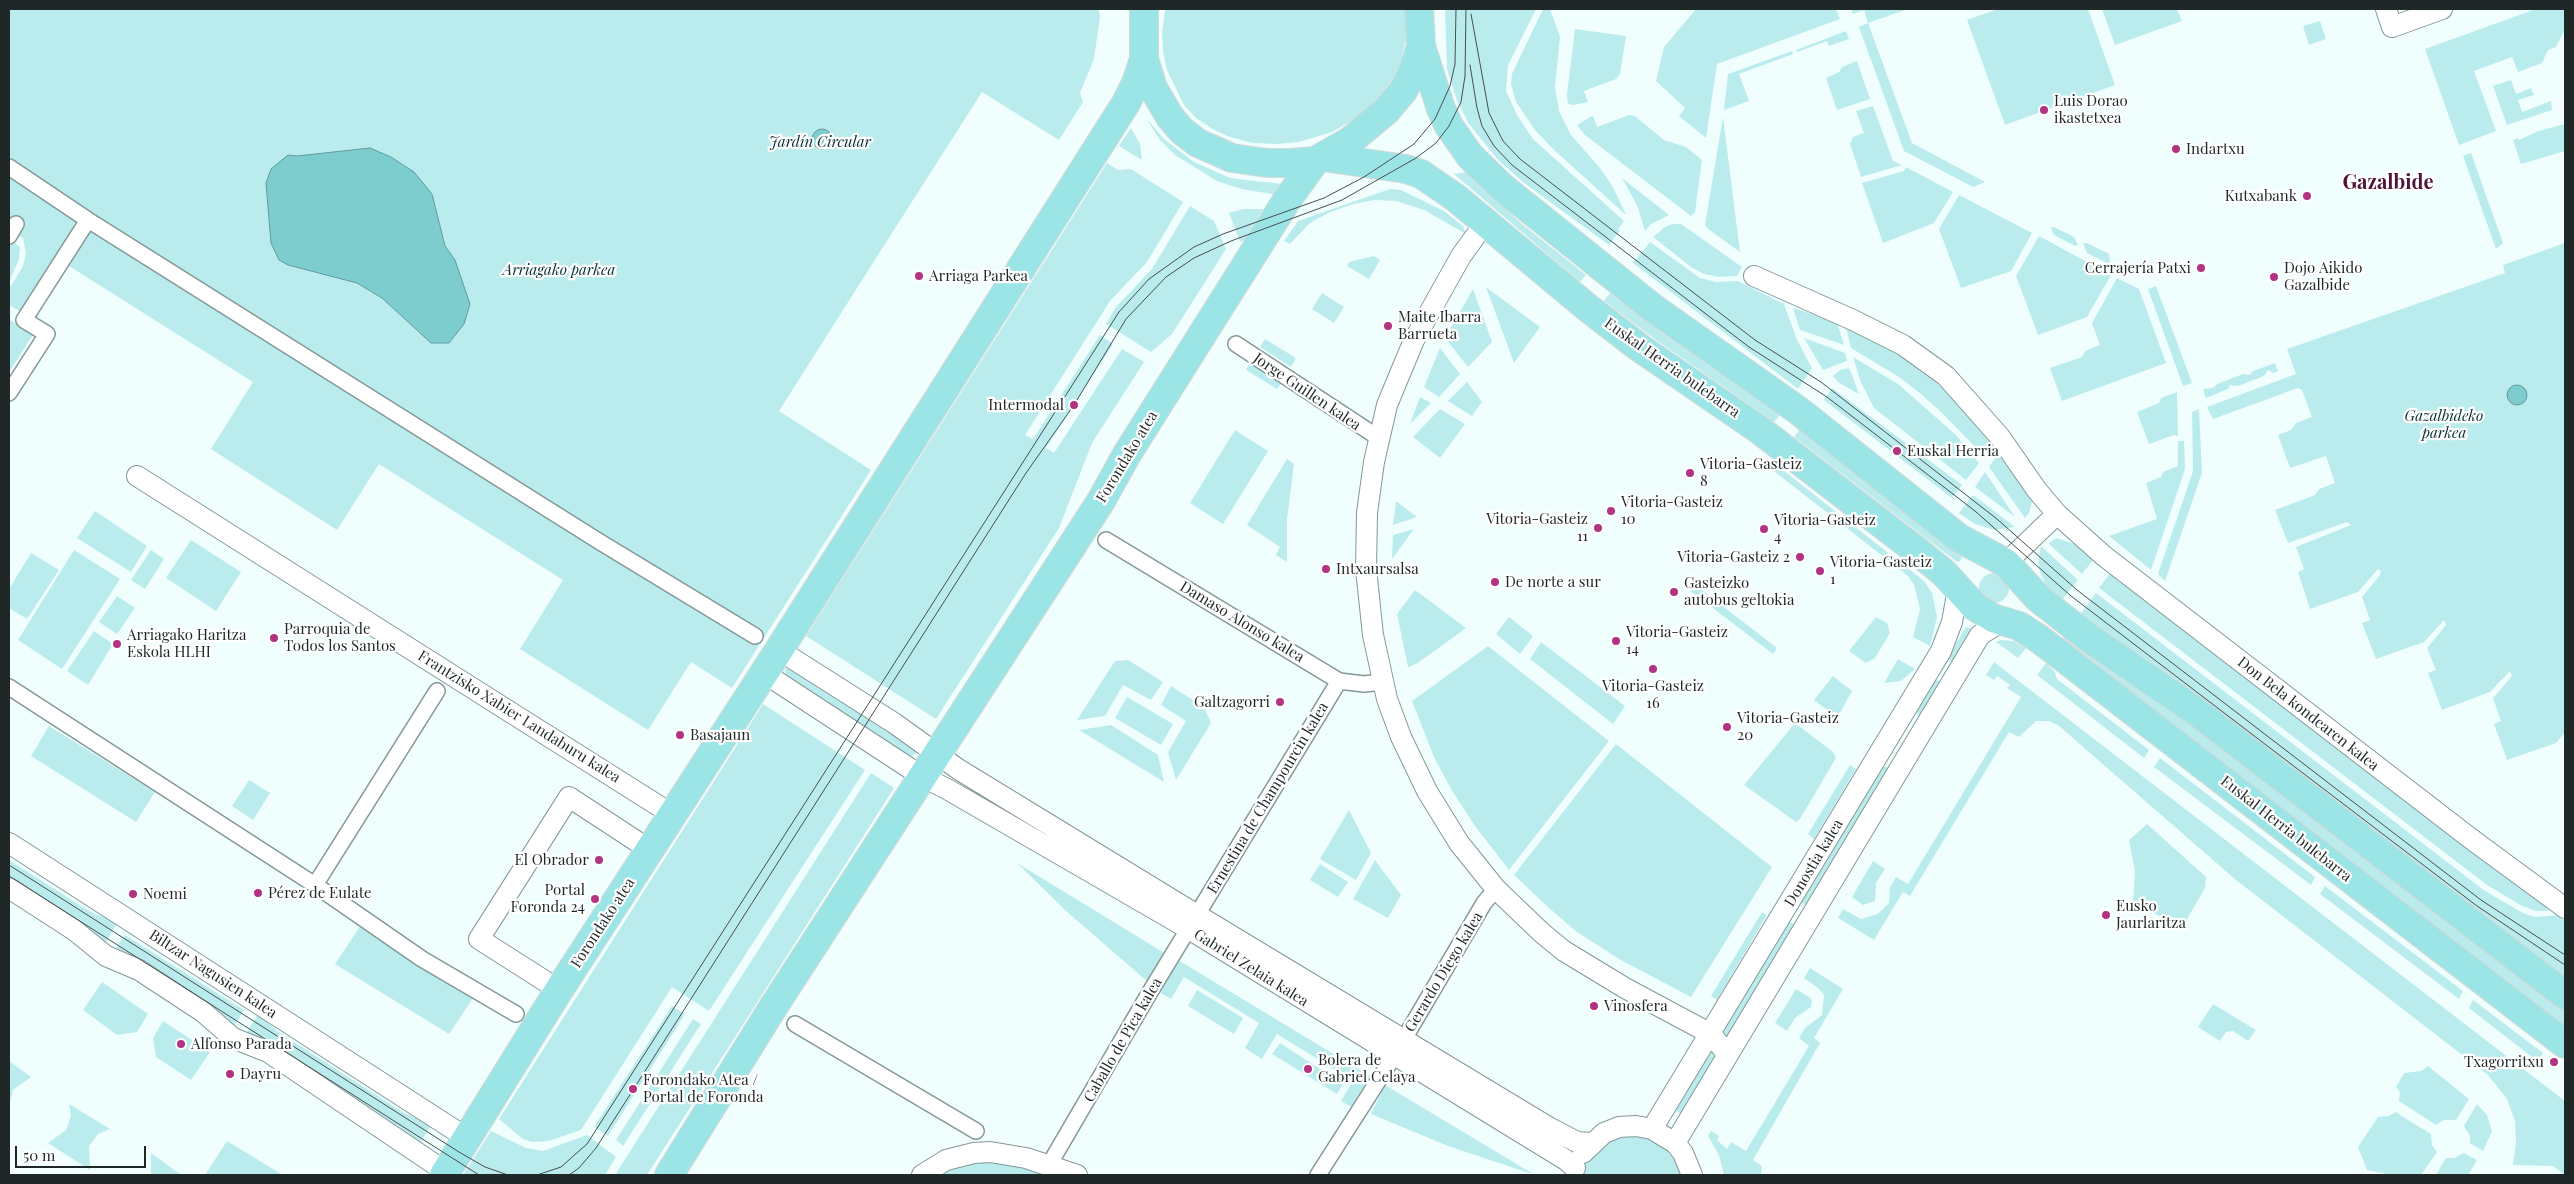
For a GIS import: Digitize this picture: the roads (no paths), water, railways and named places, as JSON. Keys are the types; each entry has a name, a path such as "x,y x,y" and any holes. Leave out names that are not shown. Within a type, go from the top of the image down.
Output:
{"main road":[{"path":"1144,9 1142,42 1144,60"},
{"path":"1419,9 1421,46 1441,110 1449,126 1470,156 1503,188 1653,308 1799,411 1959,538 2006,563 2038,599 2089,638 2197,712 2565,995"},
{"path":"1319,159 1350,141 1386,111 1406,85 1421,46"},
{"name":"Euskal Herria bulebarra","path":"1144,60 1153,88 1170,117 1198,143 1232,158 1267,163 1319,159 1400,168 1421,174 1456,198 1564,289 1640,348 1766,435 1944,572 1982,613 2019,626 2049,646 2565,1044"},
{"name":"Forondako atea","path":"445,1174 559,990 779,650 1126,103 1136,83 1144,60"},
{"name":"Forondako atea","path":"669,1175 772,1009 939,754 1101,501 1127,454 1287,200 1319,159"},
{"path":"2002,621 2025,584"}],"street":[{"path":"2389,18 2442,9"},
{"path":"9,167 88,220 600,542 755,636"},
{"path":"9,394 47,334 24,320 88,220"},
{"path":"1485,223 1461,256 1414,340 1388,405 1379,438 1370,485 1366,569 1373,634 1383,682 1401,737 1427,791 1459,843 1496,889 1542,933 1564,951 1625,988 1711,1034 1727,1054"},
{"name":"Don Bela kondearen kalea","path":"1754,276 1853,320 1903,345 1946,376 2000,437 2036,489 2057,514 2104,556 2462,833 2565,908"},
{"name":"Jorge Guillen kalea","path":"1236,344 1379,438"},
{"name":"Frantzisko Xabier Landaburu kalea","path":"137,476 673,815"},
{"path":"2006,563 2057,514"},
{"name":"Damaso Alonso kalea","path":"1106,540 1339,681 1364,684 1383,682"},
{"name":"Donostia kalea","path":"1652,1129 1941,651 1952,622 1958,589"},
{"name":"Donostia kalea","path":"1675,1143 1980,635 2002,621"},
{"path":"779,650 939,754"},
{"path":"764,673 923,776"},
{"name":"Ernestina de Champourcin kalea","path":"1193,922 1339,681"},
{"path":"9,687 314,885 422,959 516,1014"},
{"path":"314,885 437,691"},
{"name":"Gabriel Zelaia kalea","path":"939,754 1394,1056 1566,1160 1574,1172"},
{"name":"Gabriel Zelaia kalea","path":"923,776 1404,1038 1557,1132 1577,1142 1591,1143"},
{"path":"559,990 479,939 569,796 650,850"},
{"name":"Biltzar Nagusien kalea","path":"9,843 467,1138"},
{"path":"9,888 74,930 106,956 139,970 203,1012 233,1038 268,1052 445,1174"},
{"name":"Gerardo Diego kalea","path":"1318,1175 1394,1056 1484,904 1496,889"},
{"name":"Caballo de Pica kalea","path":"1049,1165 1193,922"},
{"path":"795,1024 976,1131"},
{"path":"1574,1172 1581,1154 1604,1133 1619,1127 1636,1126 1652,1129 1675,1143 1684,1153 1692,1175"},
{"path":"922,1175 946,1160 974,1153 1005,1154 1049,1165 1077,1175"}],"tram line":[{"path":"537,1175 561,1167 587,1144 1119,312 1149,279 1194,247 1223,234 1324,198 1364,177 1414,144 1435,119 1450,86 1455,64 1456,9"},
{"path":"569,1175 579,1168 596,1148 1026,473 1074,405 1126,319 1166,277 1194,258 1231,241 1342,200 1416,158 1436,143 1449,126 1461,102 1465,76 1466,9"},
{"path":"1471,14 1489,113 1503,141 1520,159 1755,340 1821,382 1997,519 2077,590 2481,900 2565,955"},
{"path":"1470,65 1482,126 1494,146 1512,165 1749,347 1827,397 1975,511 2071,596 2477,906 2565,965"},
{"path":"9,865 459,1152 485,1167 508,1175"},
{"path":"9,876 479,1175"}],"place":[{"name":"Luis Dorao ikastetxea","path":"2044,110"},
{"name":"Indartxu","path":"2176,149"},
{"name":"Kutxabank","path":"2307,196"},
{"name":"Cerrajería Patxi","path":"2201,268"},
{"name":"Arriaga Parkea","path":"919,276"},
{"name":"Dojo Aikido Gazalbide","path":"2274,277"},
{"name":"Maite Ibarra Barrueta","path":"1388,326"},
{"name":"Intermodal","path":"1074,405"},
{"name":"Euskal Herria","path":"1897,451"},
{"name":"Vitoria-Gasteiz 8","path":"1690,473"},
{"name":"Vitoria-Gasteiz 10","path":"1611,511"},
{"name":"Vitoria-Gasteiz 11","path":"1598,528"},
{"name":"Vitoria-Gasteiz 4","path":"1764,529"},
{"name":"Vitoria-Gasteiz 2","path":"1800,557"},
{"name":"Intxaursalsa","path":"1326,569"},
{"name":"Vitoria-Gasteiz 1","path":"1820,571"},
{"name":"De norte a sur","path":"1495,582"},
{"name":"Gasteizko autobus geltokia","path":"1674,592"},
{"name":"Parroquia de Todos los Santos","path":"274,638"},
{"name":"Vitoria-Gasteiz 14","path":"1616,641"},
{"name":"Arriagako Haritza Eskola HLHI","path":"117,644"},
{"name":"Vitoria-Gasteiz 16","path":"1653,669"},
{"name":"Galtzagorri","path":"1280,702"},
{"name":"Vitoria-Gasteiz 20","path":"1727,727"},
{"name":"Basajaun","path":"680,735"},
{"name":"El Obrador","path":"599,860"},
{"name":"Pérez de Eulate","path":"258,893"},
{"name":"Noemi","path":"133,894"},
{"name":"Portal Foronda 24","path":"595,899"},
{"name":"Eusko Jaurlaritza","path":"2106,915"},
{"name":"Vinosfera","path":"1594,1006"},
{"name":"Alfonso Parada","path":"181,1044"},
{"name":"Txagorritxu","path":"2554,1062"},
{"name":"Bolera de Gabriel Celaya","path":"1308,1069"},
{"name":"Dayru","path":"230,1074"},
{"name":"Forondako Atea / Portal de Foronda","path":"633,1089"}],"district":[{"name":"Gazalbide","path":"2388,183"}],"park label":[{"name":"Jardín Circular","path":"820,142"},
{"name":"Arriagako parkea","path":"559,270"},
{"name":"Gazalbideko parkea","path":"2444,424"}]}
